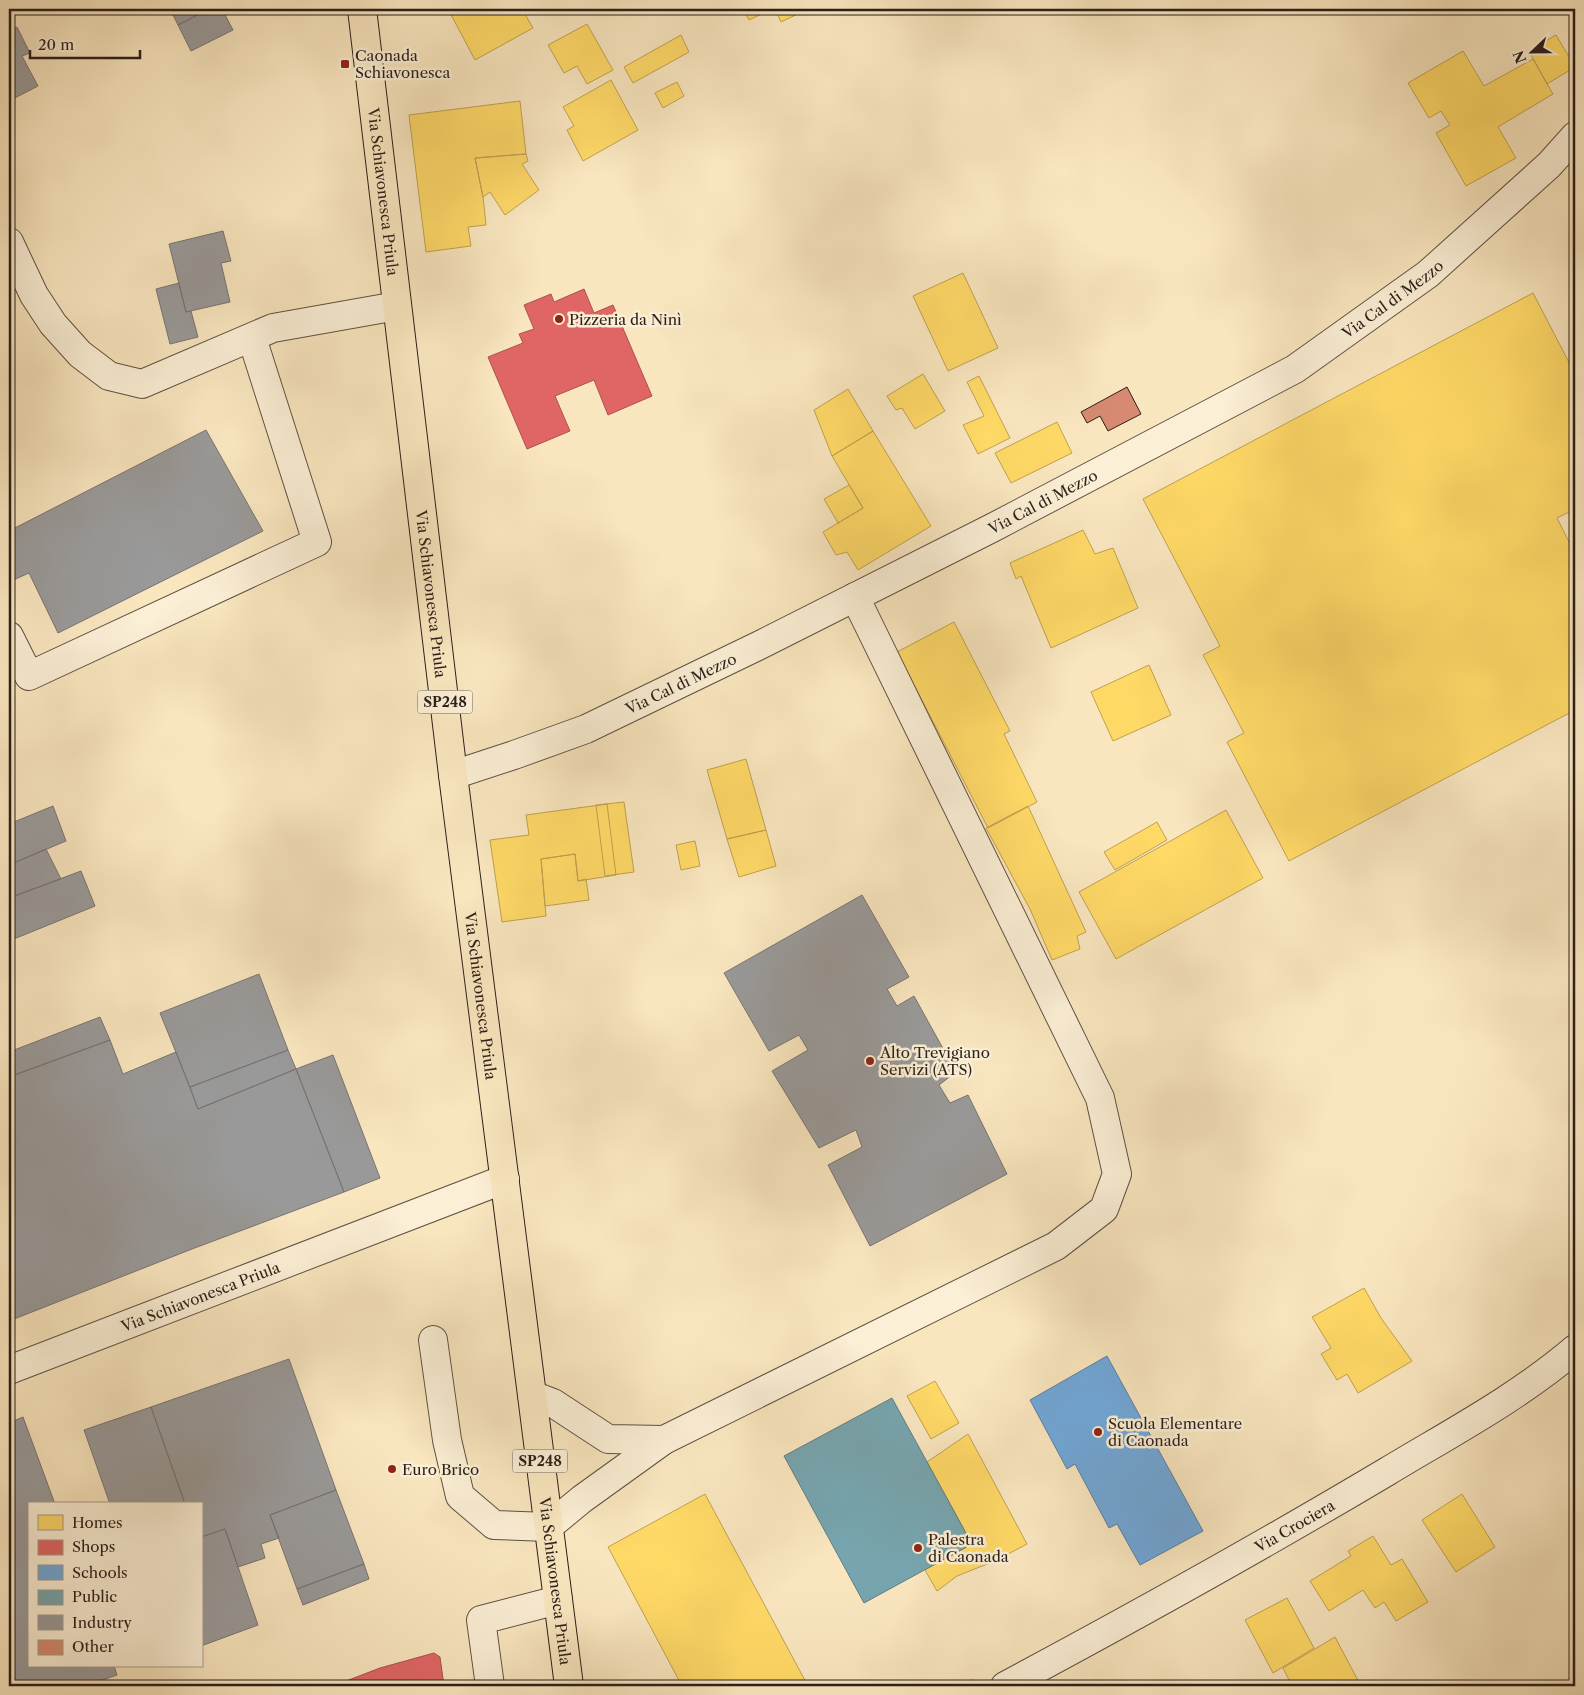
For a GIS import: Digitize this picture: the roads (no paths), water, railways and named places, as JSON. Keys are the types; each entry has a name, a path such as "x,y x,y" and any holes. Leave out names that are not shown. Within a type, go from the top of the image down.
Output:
{"main road":[{"name":"Via Schiavonesca Priula","path":"362,9 453,775 569,1686"}],"street":[{"name":"Via Cal di Mezzo","path":"453,775 586,729 1000,524 1295,369 1428,274 1549,165 1575,136"},
{"path":"9,242 34,295 53,324 80,354 109,376 142,384 273,328 397,306"},
{"path":"9,636 30,676 317,542 252,338"},
{"path":"433,1340 447,1440 460,1496 494,1526 548,1527 582,1499 664,1440 1056,1246 1104,1209 1117,1174 1100,1098 855,597"},
{"name":"Via Schiavonesca Priula","path":"9,1370 505,1179"},
{"name":"Via Crociera","path":"1005,1686 1286,1532 1478,1416 1554,1367 1575,1349"},
{"path":"532,1395 553,1403 608,1439 664,1440"},
{"path":"490,1686 481,1620 558,1600"}],"place":[{"name":"Caonada Schiavonesca","path":"345,64"},
{"name":"Pizzeria da Ninì","path":"559,319"},
{"name":"Alto Trevigiano Servizi (ATS)","path":"870,1061"},
{"name":"Scuola Elementare di Caonada","path":"1098,1432"},
{"name":"Euro Brico","path":"392,1469"},
{"name":"Palestra di Caonada","path":"918,1548"}]}
